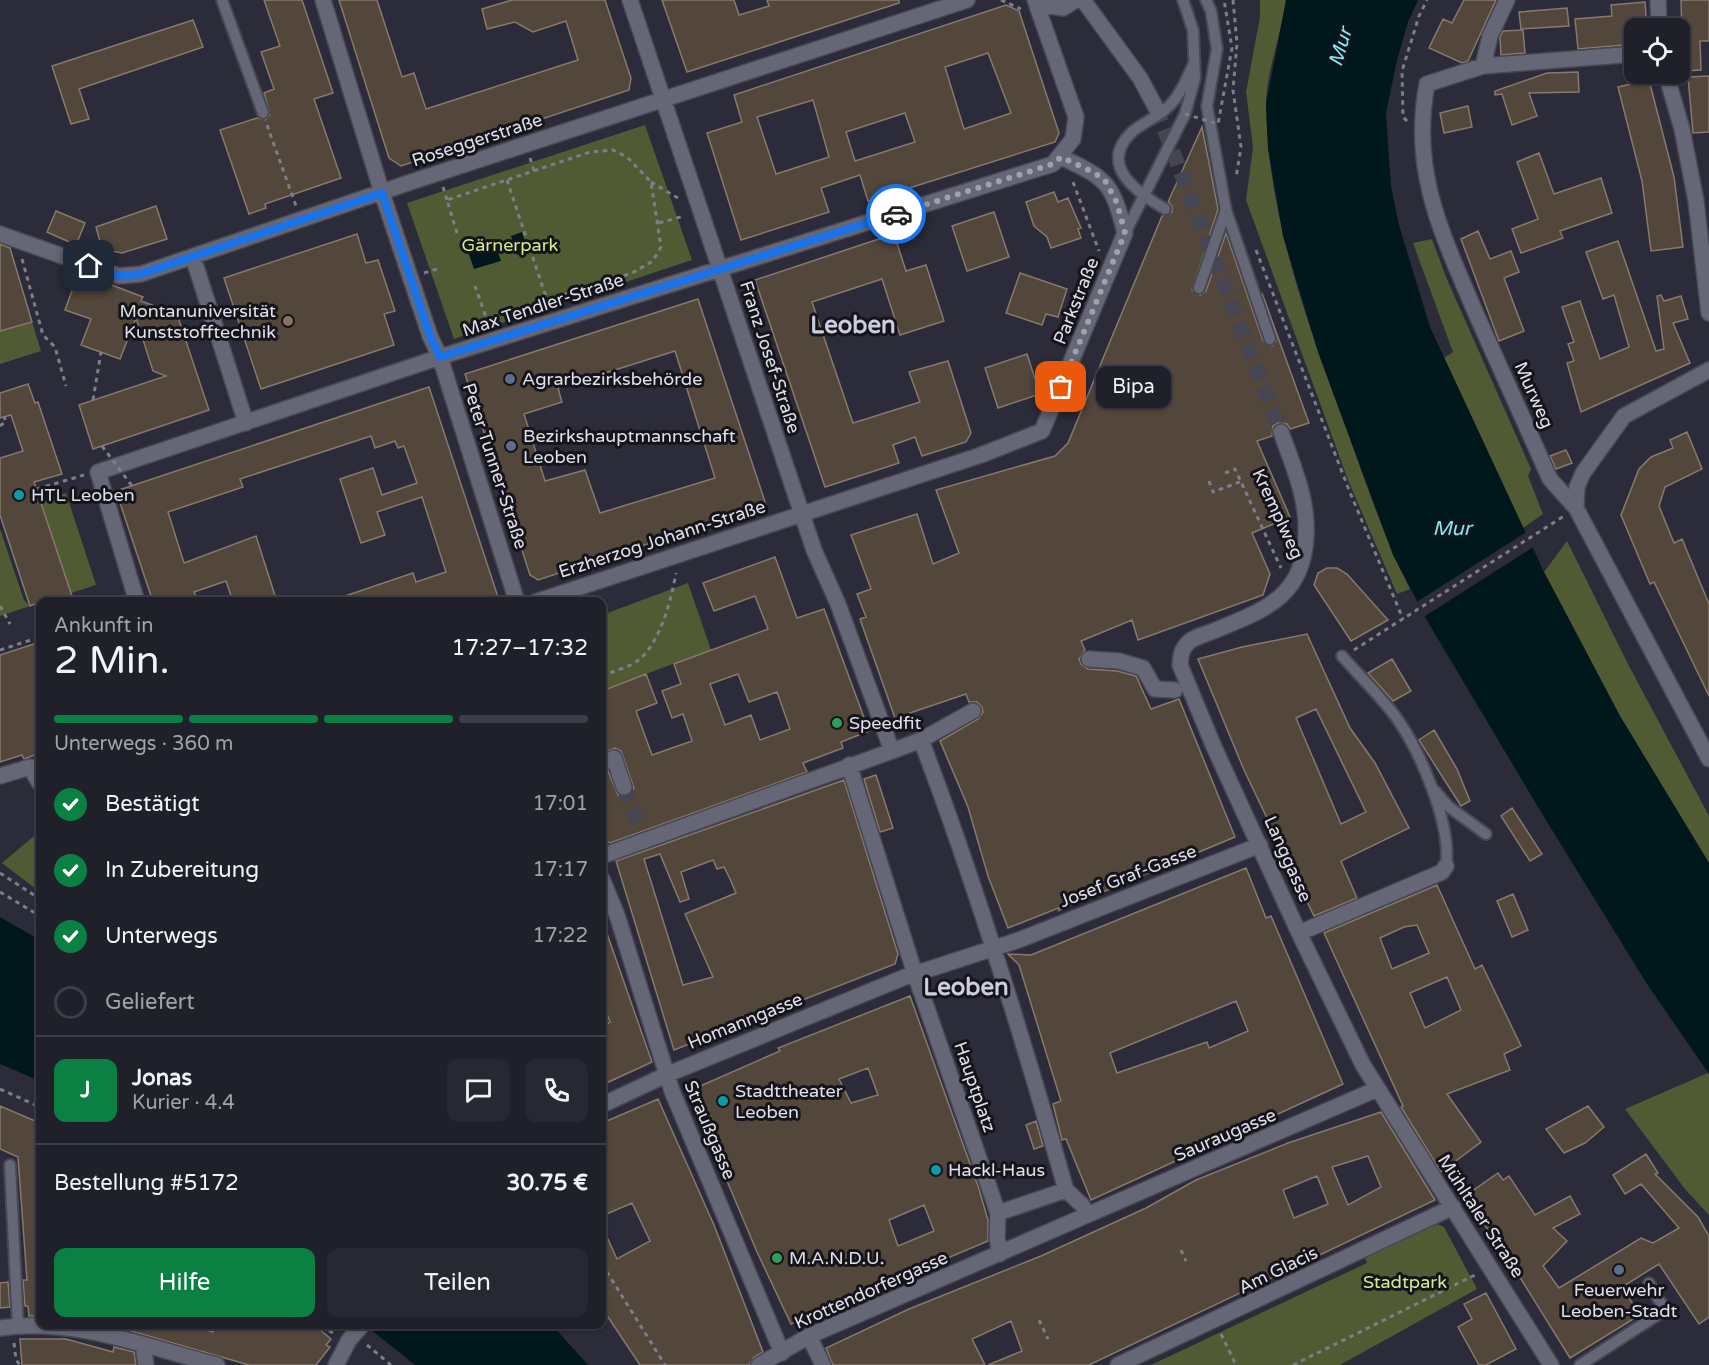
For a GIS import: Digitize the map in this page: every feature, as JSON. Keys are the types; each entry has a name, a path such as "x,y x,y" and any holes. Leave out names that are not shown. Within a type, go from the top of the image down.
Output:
{"street":[{"name":"Peter Tunner-Straße","path":"323,0 382,193 430,336 440,357 515,597"},
{"name":"Franz Josef-Straße","path":"630,0 801,513 838,604 892,751"},
{"name":"Roseggerstraße","path":"0,234 119,276 141,274 662,99 967,0"},
{"path":"1036,2 1063,8 1076,0"},
{"path":"1083,0 1140,78 1156,108"},
{"path":"1483,66 1490,36 1507,0"},
{"path":"1658,0 1659,18"},
{"path":"1036,2 1076,117 1075,134 1061,157 1095,173 1106,182 1117,203 1125,233"},
{"name":"Murweg","path":"1624,55 1483,66 1427,84 1420,117 1422,139 1430,196 1444,237 1550,478 1576,507 1707,753"},
{"path":"1669,84 1682,129 1696,201 1709,313"},
{"name":"Max Tendler-Straße","path":"98,472 440,357 1053,164 1061,157"},
{"name":"Parkstraße","path":"801,513 981,455 1042,431 1125,233"},
{"path":"193,257 246,423"},
{"path":"1576,507 1577,488 1583,473 1624,416 1709,370"},
{"name":"Kremplweg","path":"1281,432 1302,490 1306,521 1305,549 1287,590"},
{"path":"98,472 136,597"},
{"name":"Erzherzog Johann-Straße","path":"550,597 801,513"},
{"name":"Langgasse","path":"1287,590 1264,610 1188,642 1181,653 1180,665 1214,747 1299,933 1377,1089"},
{"path":"1089,659 1119,661 1143,668 1155,689 1175,690"},
{"path":"606,855 643,835 921,740 973,711"},
{"path":"921,740 1001,946 1066,1190 1082,1205 1087,1215 1000,1254"},
{"path":"606,762 614,758 624,787"},
{"name":"Hauptplatz","path":"846,766 910,976 998,1213 997,1238 1000,1254"},
{"path":"0,776 30,767 36,777"},
{"name":"Josef Graf-Gasse","path":"1001,946 1260,845"},
{"path":"1299,933 1442,872 1446,866"},
{"name":"Straußgasse","path":"606,896 666,1075 783,1353"},
{"path":"910,976 1001,946"},
{"name":"Homanngasse","path":"606,1103 666,1075 910,976"},
{"name":"Mühltaler Straße","path":"1377,1089 1551,1365"},
{"name":"Sauraugasse","path":"1087,1215 1377,1089"},
{"path":"998,1213 1066,1190"},
{"name":"Am Glacis","path":"1118,1365 1453,1207"},
{"name":"Krottendorfergasse","path":"759,1365 809,1336 1000,1254"},
{"path":"10,1327 36,1326"},
{"path":"102,1329 143,1346 217,1365"},
{"path":"336,1365 349,1340 359,1329"},
{"path":"809,1336 823,1365"},
{"path":"143,1346 146,1365"}],"lane":[{"path":"222,0 263,113"},
{"path":"1125,233 1142,194 1185,114 1195,78 1193,30 1183,0"},
{"path":"1206,0 1211,11 1217,49 1207,106 1226,210 1270,339"},
{"path":"1165,209 1134,189 1123,173 1119,158 1121,150 1133,131 1160,114 1175,100 1194,63"},
{"path":"1199,288 1226,210"},
{"path":"1342,656 1398,721 1429,784 1447,840 1446,866"},
{"path":"1429,784 1449,807 1486,834"},
{"path":"10,1165 10,1327"},
{"path":"1580,1365 1662,1314 1664,1308 1649,1283"}],"path":[{"path":"1185,114 1218,124 1232,48 1224,0"},
{"path":"1233,0 1238,43 1233,90 1240,147 1235,182"},
{"path":"1422,139 1403,117 1402,71 1419,16 1427,0"},
{"path":"263,113 301,219"},
{"path":"458,233 447,200 590,152 613,150 627,157 651,182 701,211"},
{"path":"507,180 547,301"},
{"path":"475,286 487,320 632,273 653,261 661,247 659,222 651,182"},
{"path":"659,222 701,211"},
{"path":"16,240 43,335 55,347 66,386"},
{"path":"1253,242 1349,490 1403,619"},
{"path":"93,400 101,352"},
{"path":"0,426 6,421 4,417"},
{"path":"102,446 132,486"},
{"name":"Kremplweg","path":"1225,472 1235,469 1242,482 1287,590"},
{"path":"37,489 98,472"},
{"path":"1209,481 1213,492 1242,482"},
{"path":"1355,650 1576,507"},
{"path":"606,674 639,659 656,638 673,589 678,554"},
{"path":"0,606 10,624"},
{"path":"0,650 12,649 36,639"},
{"path":"0,873 36,896"},
{"path":"0,892 36,914"},
{"path":"0,1089 36,1105"},
{"path":"1181,1250 1186,1261"},
{"path":"1293,1365 1490,1267"},
{"path":"606,1270 665,1365"},
{"path":"1039,1320 1048,1340"},
{"path":"1215,1321 1236,1365"},
{"path":"10,1327 16,1360 20,1365"}],"green space":[{"path":"1260,0 1286,0 1266,95 1268,148 1282,230 1292,270 1318,350 1376,510 1410,589 1397,594 1348,480 1246,200 1253,147 1246,92 1260,17"},
{"name":"Gärnerpark","path":"645,125 692,260 454,339 407,203"},
{"path":"1432,239 1446,277 1531,469 1528,476 1543,514 1523,528 1444,358 1453,352 1413,243"},
{"path":"32,322 41,351 0,364 0,331"},
{"path":"66,493 96,585 71,593 41,501"},
{"path":"0,529 24,600 30,606 0,616"},
{"path":"1567,541 1629,666 1709,816 1709,863 1620,716 1544,572"},
{"path":"688,583 711,650 606,689 606,614"},
{"path":"36,834 36,889 2,863"},
{"path":"1708,1073 1709,1215 1685,1189 1625,1109"},
{"name":"Stadtpark","path":"1434,1223 1444,1227 1477,1289 1340,1365 1151,1365 1367,1263 1364,1256"}],"water":[{"name":"Mur","path":"1286,0 1418,0 1408,22 1397,60 1386,113 1391,187 1399,225 1430,327 1544,572 1620,716 1709,863 1709,1074 1647,984 1544,817 1429,624 1393,555 1318,352 1283,236 1268,149 1266,104"},
{"path":"522,232 528,251 517,255 511,236"},
{"path":"494,240 501,261 474,269 467,249"},
{"path":"0,917 36,938 36,1079 0,1064"},
{"path":"370,1329 556,1329 588,1365 415,1365"}],"pier":[{"path":"1528,531 1535,546 1422,618 1415,603"}],"building":[{"path":"264,0 302,0 333,93 314,99 341,178 265,204 266,208 249,214 220,130 257,118 265,120 270,115 264,93 274,89 261,52 280,46"},
{"path":"339,0 377,0 402,77 414,73 426,109 578,60 566,21 533,32 515,22 487,29 482,9 512,0 605,0 631,78 629,90 401,166 389,158"},
{"path":"662,0 734,0 739,15 769,6 767,0 899,0 899,3 687,72"},
{"path":"1464,0 1496,0 1468,61 1462,63 1429,48 1443,19 1452,23"},
{"path":"1681,0 1709,0 1709,41 1700,41 1701,70 1690,71 1690,18 1682,18"},
{"path":"1645,2 1646,18 1624,18 1624,45 1578,49 1575,19 1612,16 1611,5"},
{"path":"1006,5 1019,11 1059,133 1055,142 868,201 860,175 821,188 829,212 741,240 707,133 742,122 734,95","holes":["988,53 1011,113 964,129 945,67","813,100 829,157 776,174 757,117","905,113 915,142 855,161 846,132"]},
{"path":"1567,8 1569,26 1521,29 1519,12"},
{"path":"193,20 203,47 79,89 89,119 71,124 52,66"},
{"path":"1523,30 1525,53 1501,55 1500,37 1503,31"},
{"path":"1578,72 1579,92 1529,93 1537,116 1512,125 1502,94 1495,95 1495,91 1547,73"},
{"path":"1709,76 1709,132 1693,133 1690,77"},
{"path":"1650,84 1674,177 1683,247 1651,251 1642,181 1618,87"},
{"path":"1468,106 1472,127 1444,133 1440,113"},
{"path":"1202,127 1218,209 1192,290 1200,295 1206,291 1226,233 1263,341 1272,346 1277,340 1262,293 1309,423 1290,429 1287,424 1278,423 1273,426 1272,436 1257,441 1290,517 1252,533 1270,574 1263,595 1138,640 1132,620 1081,641 1085,650 1079,659 1081,664 1088,669 1117,671 1136,676 1151,709 1179,699 1235,837 1059,910 1061,907 1008,928 988,876 968,807 940,741 978,719 983,712 982,707 977,702 969,702 966,694 895,718 860,619 866,617 857,594 871,589 851,535 917,514 933,564 959,553 936,490 1055,456 1068,443 1162,216 1172,212 1172,206 1168,202"},
{"path":"1539,153 1554,194 1601,178 1612,213 1560,231 1563,238 1521,253 1512,229 1538,219 1517,162"},
{"path":"1054,192 1058,202 1068,198 1081,228 1078,229 1081,238 1051,248 1047,237 1034,226 1026,202"},
{"path":"156,206 167,239 122,253 102,249 96,227"},
{"path":"56,211 85,223 76,245 47,232"},
{"path":"994,212 1009,257 967,271 952,226"},
{"path":"1478,231 1490,259 1511,251 1519,272 1504,278 1524,331 1499,341 1461,239"},
{"path":"357,234 366,263 378,260 395,311 384,314 394,345 261,389 224,278"},
{"path":"894,234 906,271 926,265 944,321 900,335 882,279 812,302 853,423 920,402 909,372 948,361 971,433 966,442 922,456 915,437 893,445 899,463 825,487 755,280"},
{"path":"1618,241 1656,351 1664,349 1657,296 1661,295 1664,301 1681,296 1688,319 1673,323 1690,363 1581,412 1567,363 1574,361 1568,344 1574,342 1562,307 1580,301 1600,359 1629,347 1614,295 1603,299 1586,252"},
{"path":"0,244 10,248 32,322 0,331"},
{"path":"1020,273 1067,289 1058,317 1046,314 1042,325 1006,313"},
{"path":"77,277 102,287 104,282 143,297 141,301 177,314 209,410 93,449 79,405 166,376 153,371 136,318 120,359 81,345 91,319 65,310"},
{"path":"698,299 766,505 538,580 530,575 465,374","holes":["675,351 715,478 600,513 585,470 545,481 524,414 562,402 558,388"]},
{"path":"1027,354 1040,394 998,408 985,368"},
{"name":"HTL Leoben","path":"28,384 35,403 38,402 62,474 34,482 72,597 36,597 36,604 30,606 0,515 0,458 23,451 11,415 0,418 0,393"},
{"path":"429,387 498,597 342,597 413,573 416,582 446,572 422,497 377,512 385,535 361,543 340,479 373,468 382,495 417,483 404,446 398,448 395,441 375,448 371,436 240,479 243,487 168,512 184,563 256,536 275,597 231,597 226,581 194,592 196,596 193,597 151,597 116,491"},
{"path":"1687,432 1702,469 1665,487 1659,506 1674,543 1682,539 1709,604 1709,696 1654,582 1650,584 1621,515 1639,469 1651,457 1673,448 1670,440"},
{"path":"1566,450 1572,463 1556,469 1550,456"},
{"path":"775,557 797,618 824,609 869,731 841,742 843,748 803,763 807,772 610,843 606,838 606,771 618,795 628,796 634,788 621,751 615,748 606,751 606,689 646,674 657,703 636,711 652,755 692,741 683,714 672,718 662,691 681,684 674,664 768,629 755,596 714,611 703,583","holes":["738,674 749,702 777,692 790,729 760,740 751,715 725,725 710,684"]},
{"path":"1327,568 1337,568 1347,574 1388,620 1351,641 1314,585 1318,573"},
{"path":"1307,634 1350,728 1375,763 1409,828 1341,861 1357,898 1314,916 1244,770 1198,659 1242,647","holes":["1316,709 1366,812 1341,824 1296,718"]},
{"path":"36,643 36,754 24,759 22,755 0,762 0,655"},
{"path":"1392,659 1411,691 1393,701 1368,673"},
{"path":"1434,730 1457,769 1470,801 1461,806 1419,740"},
{"path":"876,775 893,828 880,832 864,779"},
{"path":"844,780 898,954 895,964 674,1050 616,861","holes":["660,854 680,902 689,899 681,872 713,860 717,869 724,867 736,893 685,914 713,977 683,985 644,859"]},
{"path":"1512,808 1542,854 1530,861 1501,816"},
{"path":"1246,868 1266,918 1271,916 1343,1084 1091,1200 1066,1139 1062,1140 1053,1104 1061,1101 1019,965 1008,954 1031,955","holes":["1236,1001 1248,1031 1209,1048 1207,1042 1117,1073 1110,1053"]},
{"path":"1437,885 1475,969 1482,965 1521,1046 1504,1054 1510,1070 1447,1094 1481,1142 1441,1172 1401,1107 1403,1106 1324,933","holes":["1417,925 1429,953 1392,969 1380,938 1404,927","1447,977 1461,1010 1425,1028 1410,993"]},
{"path":"1513,894 1528,930 1512,937 1497,901"},
{"path":"606,931 652,1062 606,1083 606,1024 610,1022 606,1012"},
{"path":"910,996 979,1189 988,1220 988,1241 791,1324 757,1252 689,1091 780,1051 778,1048","holes":["868,1068 878,1095 851,1103 839,1079","924,1205 934,1231 898,1246 889,1220"]},
{"path":"658,1099 714,1225 763,1352 754,1357 749,1365 640,1365 606,1314 606,1235 617,1259 650,1241 632,1203 606,1214 606,1121"},
{"path":"0,1106 36,1121 36,1316 29,1316 28,1306 25,1306 23,1280 27,1280 18,1157 0,1149"},
{"path":"1588,1106 1604,1127 1585,1143 1564,1153 1546,1129"},
{"path":"1381,1112 1435,1200 1089,1365 988,1365 1022,1351 1011,1321 972,1339 985,1365 833,1365 826,1348 909,1309 1041,1256 1146,1208 1196,1180 1288,1143","holes":["1368,1156 1381,1187 1348,1205 1332,1167","1317,1176 1328,1204 1294,1218 1283,1190"]},
{"path":"1036,1121 1043,1146 1034,1149 1026,1125"},
{"path":"1646,1154 1658,1173 1655,1174 1698,1217 1709,1236 1709,1317 1699,1324 1659,1264 1622,1287 1640,1315 1570,1358 1516,1271 1465,1196 1498,1173 1503,1180 1509,1176 1535,1215 1570,1196 1580,1214 1553,1228 1567,1241 1543,1266 1559,1288 1641,1238 1653,1243 1679,1228 1641,1184 1625,1194 1613,1175"},
{"path":"8,1282 10,1307 0,1308 0,1283"},
{"path":"1486,1293 1516,1349 1486,1365 1479,1365 1458,1327 1472,1319 1464,1304"},
{"path":"124,1329 203,1329 213,1332 215,1329 319,1329 331,1339 326,1345 330,1347 316,1365 249,1365"},
{"path":"20,1339 66,1339 113,1352 114,1347 134,1352 136,1365 22,1365"}],"tunnel":[{"path":"1156,108 1281,432"},
{"path":"624,787 640,829"}],"way so far":[{"path":"896,214 1053,164 1061,157 1095,173 1106,182 1117,203 1125,233 1061,387"}],"place":[{"name":"Montanuniversität Kunststofftechnik","path":"288,321"},
{"name":"Agrarbezirksbehörde","path":"510,379"},
{"name":"Bipa","path":"1061,387"},
{"name":"Bezirkshauptmannschaft Leoben","path":"511,446"},
{"name":"HTL Leoben","path":"19,495"},
{"name":"Speedfit","path":"837,723"},
{"name":"Stadttheater Leoben","path":"723,1101"},
{"name":"Hackl-Haus","path":"936,1170"},
{"name":"M.A.N.D.U.","path":"777,1258"},
{"name":"Feuerwehr Leoben-Stadt","path":"1619,1270"}],"district":[{"name":"Leoben","path":"853,325"},
{"name":"Leoben","path":"966,987"}],"route":[{"path":"89,266 129,277 382,193 430,336 440,357 896,214"}]}
